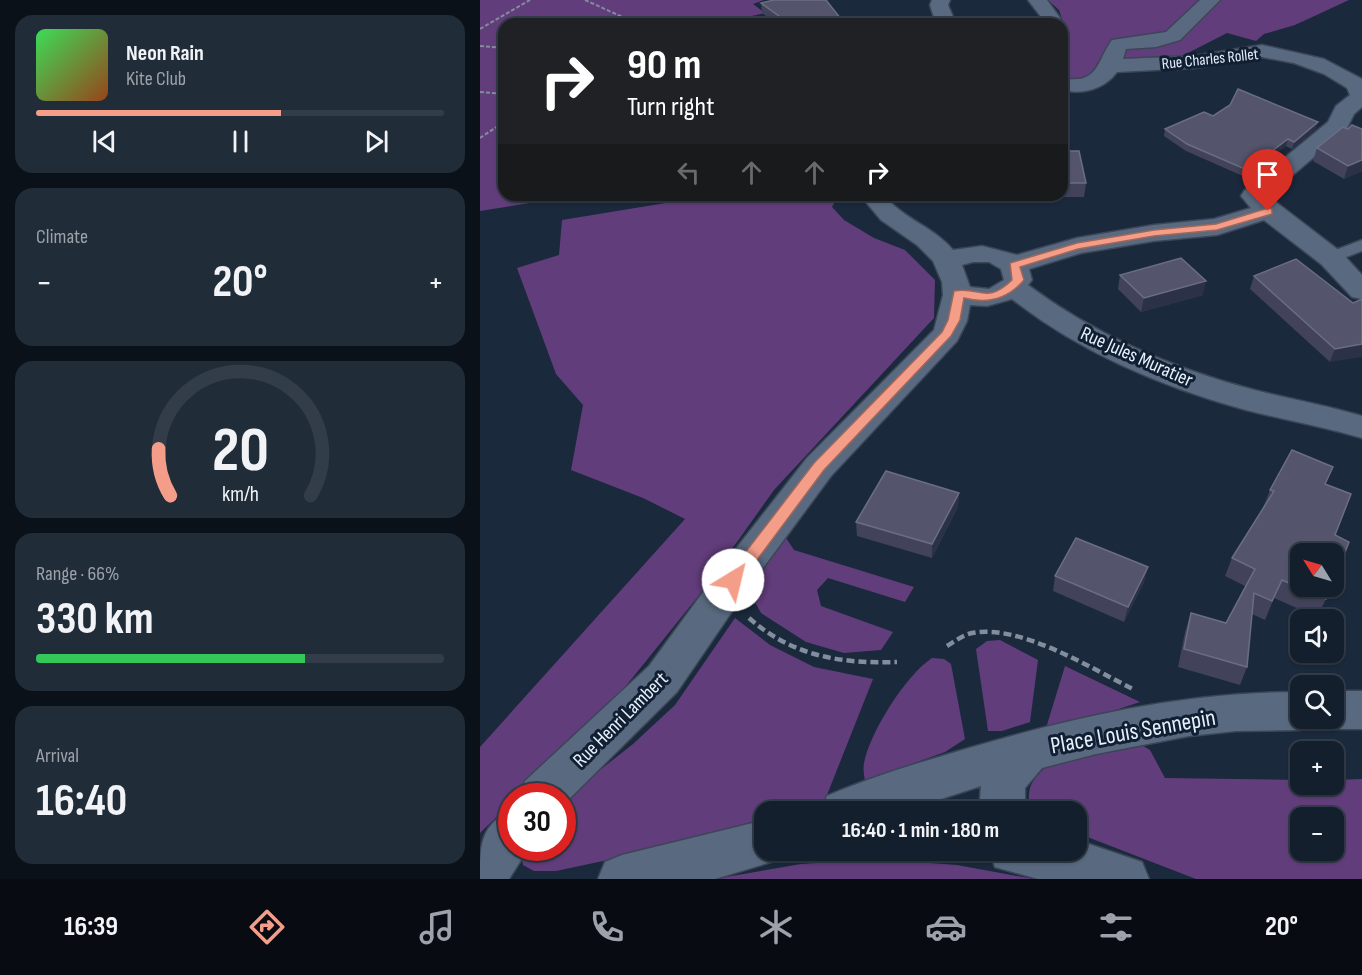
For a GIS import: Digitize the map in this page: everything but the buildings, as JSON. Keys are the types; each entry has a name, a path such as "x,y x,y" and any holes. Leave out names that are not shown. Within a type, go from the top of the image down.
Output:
{"street":[{"path":"941,0 939,5 944,18"},
{"path":"1037,0 1051,18"},
{"path":"1068,84 1085,85 1105,73 1111,66 1119,44 1163,40 1173,36 1211,0"},
{"name":"Rue Charles Rollet","path":"1111,66 1192,62 1247,52 1270,52 1319,66 1358,87 1361,97 1344,111 1338,125 1261,203"},
{"path":"877,201 885,212 925,238 953,277 978,298 992,297 1014,276 1077,246 1154,233 1217,227 1261,203 1330,258 1362,291"},
{"name":"Rue Jules Muratier","path":"953,277 961,255 985,253 1005,259 1014,276 1054,316 1089,337 1166,372 1247,398 1362,427"},
{"name":"Rue Henri Lambert","path":"555,783 663,679 733,580 819,466 947,334 954,320 953,277"},
{"path":"1344,710 1362,710"},
{"name":"Place Louis Sennepin","path":"867,801 1030,750 1129,727 1236,712 1290,711"},
{"name":"Place Louis Sennepin","path":"1001,801 1004,779 1011,767 1030,750"},
{"path":"622,879 754,846"},
{"path":"485,879 489,867 498,854"},
{"path":"1066,861 1092,867 1125,879"}],"lane":[{"path":"1330,258 1362,245"}],"path":[{"path":"499,18 530,0"},
{"path":"585,0 625,18"},
{"path":"480,29 498,19"},
{"path":"480,46 498,48"},
{"path":"480,92 498,94"},
{"path":"480,138 498,126"},
{"path":"733,580 738,605 766,634 785,645 835,661 862,664 897,662"},
{"path":"947,646 970,633 994,632 1011,636 1074,661 1139,692"}],"shaded area":[{"path":"480,0 764,0 753,4 765,13 743,18 498,18 498,201 542,201 480,211"},
{"path":"1048,0 1349,0 1295,25 1264,34 1256,41 1227,33 1186,54 1206,64 1134,67 1095,86 1071,92 1068,91 1068,18 1062,18 1059,10"},
{"path":"678,201 835,201 832,207 844,220 874,238 905,250 935,280 934,318 774,490 700,594 588,733 533,783 498,783 498,816 480,833 480,747 685,519 643,498 571,470 583,405 556,374 517,268 559,255 562,220"},
{"path":"784,535 794,550 914,587 905,602 828,578 817,590 821,606 893,632 881,650 844,653 806,642 761,613 747,588"},
{"path":"735,618 770,645 814,667 873,679 825,800 754,801 754,821 650,851 556,871 534,871 523,865 522,861 576,861 576,789 633,744 675,705"},
{"path":"1000,640 1038,660 1030,722 1002,731 988,731 976,649 987,641"},
{"path":"932,658 944,659 951,664 965,739 945,752 865,781 864,763 881,721 911,677"},
{"path":"1065,666 1140,702 1104,714 1046,728"},
{"path":"1137,742 1150,750 1165,778 1290,780 1290,795 1344,795 1344,780 1362,779 1362,879 1196,879 1087,837 1087,801 1029,801 1031,785 1040,773 1064,757 1093,748"},
{"path":"903,861 957,865 1033,879 714,879 801,864"}],"route":[{"path":"733,580 819,466 947,334 954,320 958,293 978,298 1005,293 1014,287 1018,280 1018,272 1014,265 1077,246 1154,233 1217,227 1268,211"}]}
